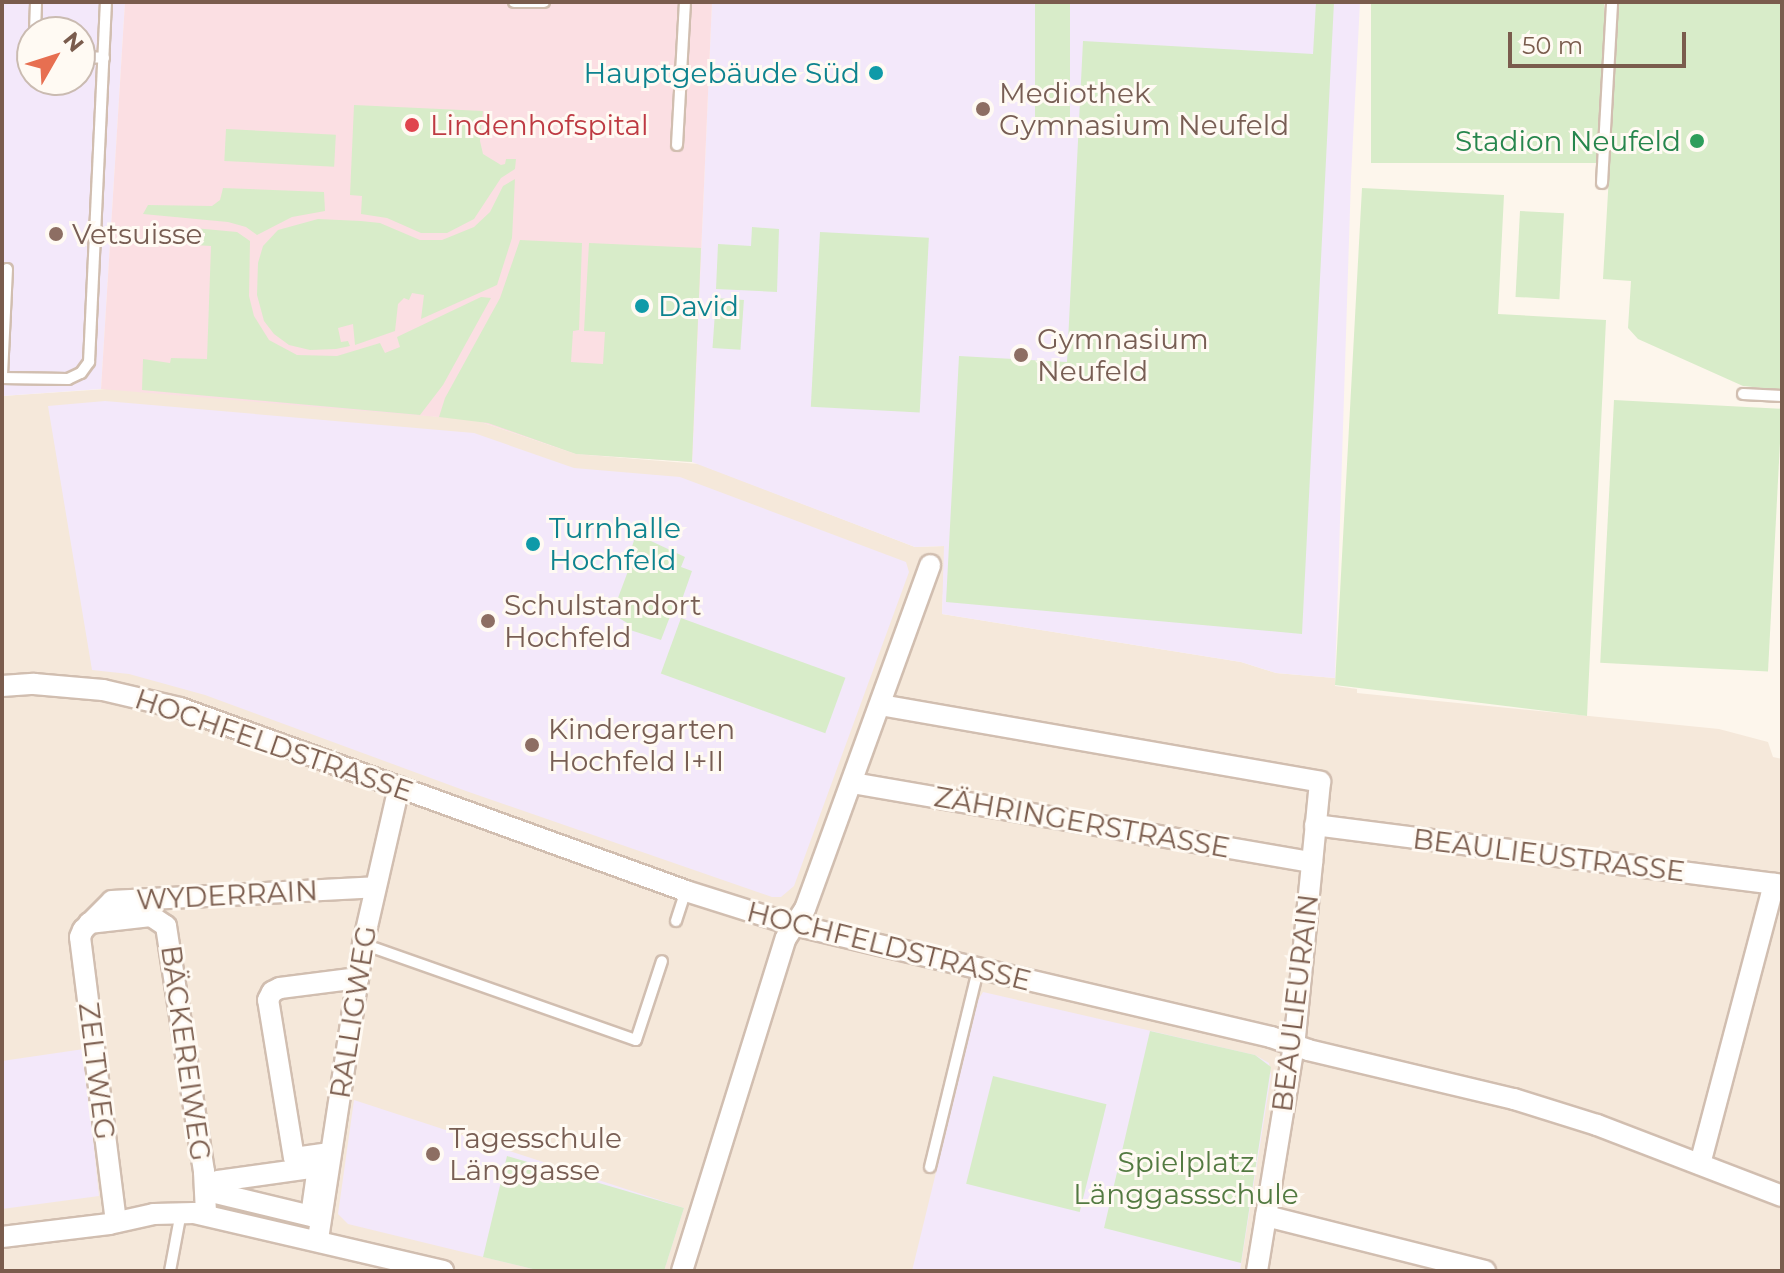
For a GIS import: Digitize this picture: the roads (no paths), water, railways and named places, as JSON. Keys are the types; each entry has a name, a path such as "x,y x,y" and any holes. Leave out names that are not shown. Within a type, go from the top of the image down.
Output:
{"street":[{"path":"682,1271 729,1112 786,938 805,909 930,565"},
{"name":"HOCHFELDSTRASSE","path":"2,686 70,686 141,697 209,717 686,891 794,925 1551,1110 1782,1196"},
{"name":"BEAULIEURAIN","path":"881,705 1320,782 1294,1045 1257,1271"},
{"name":"ZÄHRINGERSTRASSE","path":"853,783 1312,862"},
{"name":"RALLIGWEG","path":"318,1239 363,944 399,787"},
{"name":"BEAULIEUSTRASSE","path":"1315,825 1778,884"},
{"path":"1700,1164 1778,884"},
{"name":"WYDERRAIN","path":"89,923 112,901 375,887"},
{"name":"BÄCKEREIWEG","path":"89,923 154,917 163,921 169,932 204,1172 206,1213"},
{"name":"ZELTWEG","path":"89,923 80,937 116,1222"},
{"path":"330,1153 294,1158 268,1000 272,992 280,988 358,978"},
{"path":"310,1168 317,1174 311,1216 216,1193 218,1181 310,1168"},
{"path":"2,1237 181,1212 206,1213 443,1271"},
{"path":"1266,1216 1485,1271"}],"lane":[{"path":"7,269 2,376 68,379 81,373 89,362 106,2"},
{"path":"514,2 544,3"},
{"path":"677,145 685,2"},
{"path":"1602,183 1612,2"},
{"path":"96,58 104,58"},
{"path":"1743,394 1782,396"},
{"path":"676,921 686,891"},
{"path":"363,944 636,1040 662,961"},
{"path":"930,1167 978,970"},
{"path":"170,1271 181,1212"}],"place":[{"name":"Hauptgebäude Süd","path":"876,73"},
{"name":"Mediothek Gymnasium Neufeld","path":"983,109"},
{"name":"Lindenhofspital","path":"412,125"},
{"name":"Stadion Neufeld","path":"1697,141"},
{"name":"Vetsuisse","path":"56,234"},
{"name":"David","path":"642,306"},
{"name":"Gymnasium Neufeld","path":"1021,355"},
{"name":"Turnhalle Hochfeld","path":"533,544"},
{"name":"Schulstandort Hochfeld","path":"488,621"},
{"name":"Kindergarten Hochfeld I+II","path":"532,745"},
{"name":"Tagesschule Länggasse","path":"433,1154"}],"park label":[{"name":"Spielplatz Länggassschule","path":"1186,1178"}]}
